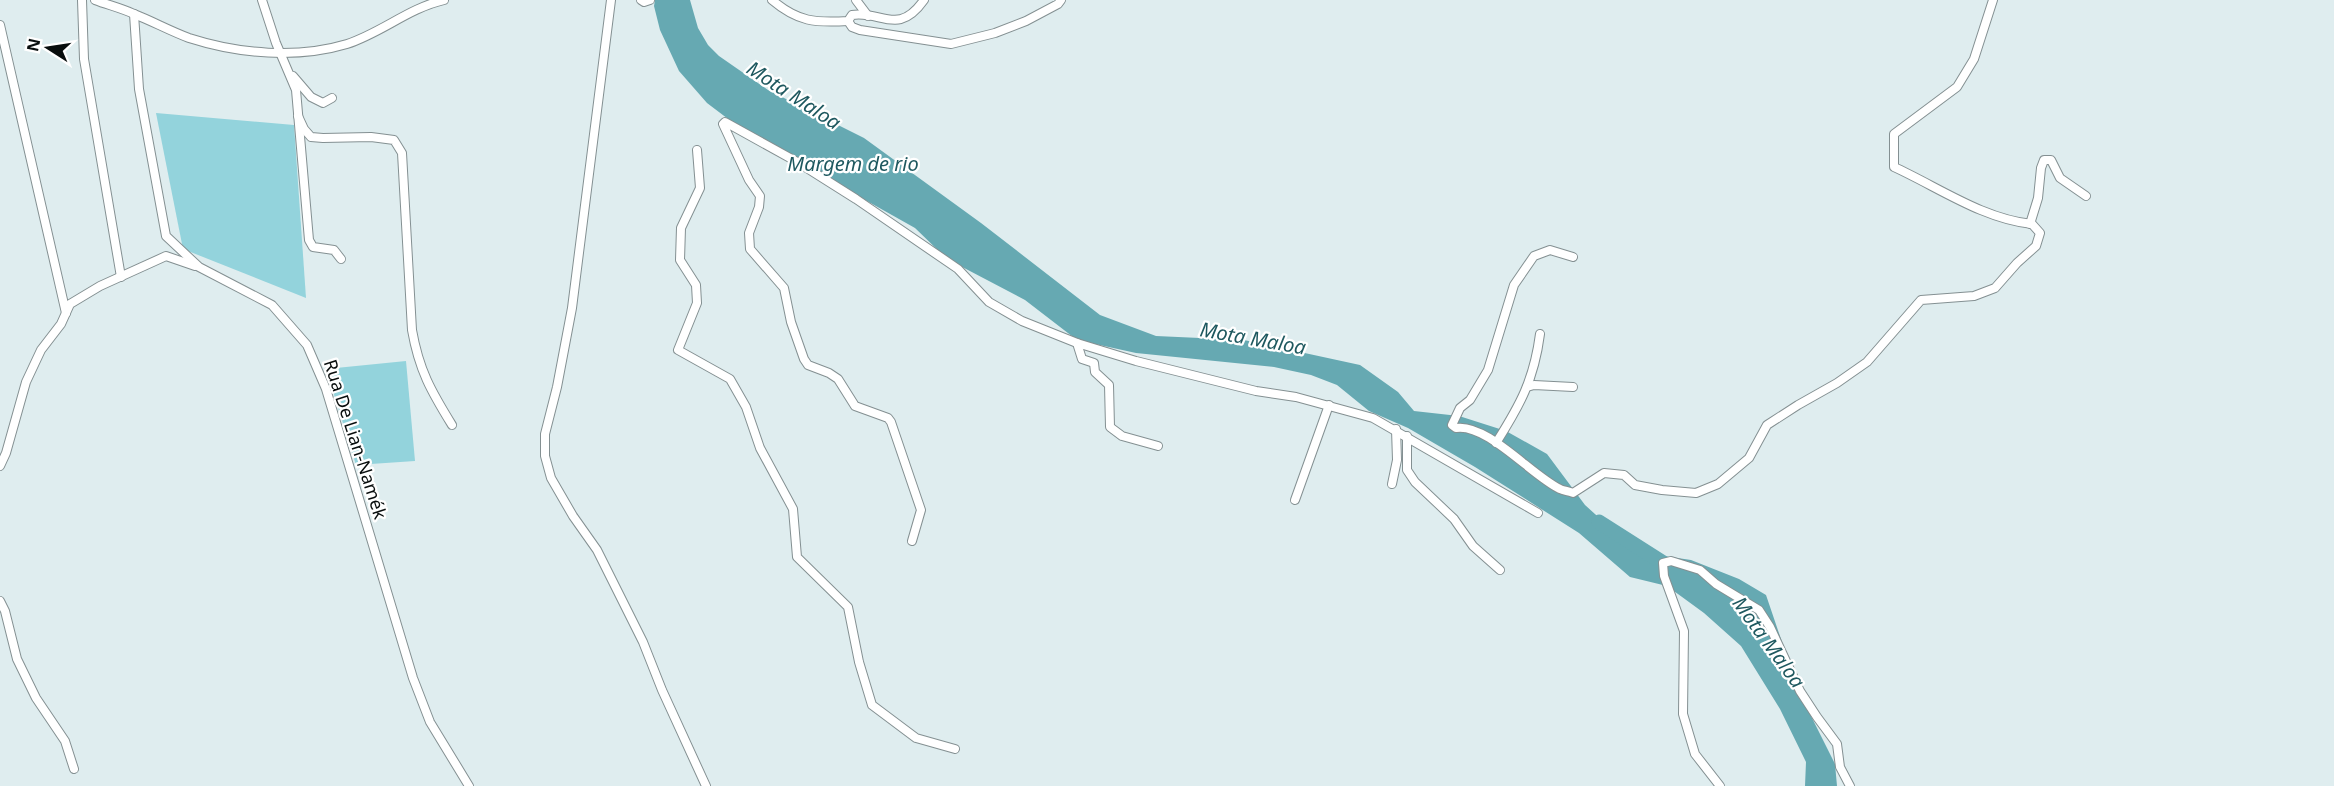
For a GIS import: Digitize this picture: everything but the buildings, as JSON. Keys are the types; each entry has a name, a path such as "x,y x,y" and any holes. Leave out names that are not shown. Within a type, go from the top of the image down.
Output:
{"street":[{"path":"82,0 84,59 121,278"},
{"path":"95,0 207,43 281,54 329,49 349,44 425,6 444,0"},
{"path":"262,0 272,32 296,90 309,240 313,247 334,250 341,259"},
{"path":"611,0 572,308 557,387 545,434 545,456 551,478 573,516 597,550 634,623 706,786"},
{"path":"641,0 644,2 650,0"},
{"path":"772,0 794,16 811,22 848,21"},
{"path":"856,0 868,17"},
{"path":"848,21 852,15 861,14 893,21 909,15 924,0"},
{"path":"848,21 852,27 860,30 951,44 995,33 1058,4 1061,0"},
{"path":"1573,257 1550,250 1534,256 1514,285 1488,370 1470,400 1460,408 1452,425 1456,428 1464,427 1472,430 1496,443 1559,489 1573,493 1604,473 1624,475 1635,485 1685,492 1696,493 1718,484 1749,458 1767,425 1838,383 1868,362 1922,300 1974,296 1995,288 2036,246 2040,234 2030,224 2013,222 1983,211 1894,167 1894,134 1957,87 1974,59 1994,0"},
{"name":"Rua De Lian-Namék","path":"134,14 140,88 166,236 199,267 272,304 307,345 326,389 413,678 430,722 469,786"},
{"path":"0,25 66,313"},
{"path":"290,74 311,97 323,103 332,98"},
{"path":"298,116 304,129 311,136 371,137 394,140 402,153 411,330 417,358 427,384 452,425"},
{"path":"912,541 921,510 891,422 888,418 855,406 837,379 829,373 808,365 804,359 791,322 784,288 750,249 749,233 757,214 760,196 749,180 723,123 725,122 799,163 874,211 958,269 989,302 1022,321 1077,343 1141,362 1249,389 1287,394 1373,418 1396,429 1538,513"},
{"path":"697,150 700,188 681,228 681,260 696,285 697,303 678,350 730,379 746,407 760,448 793,509 797,557 848,607 859,662 872,705 916,738 955,749"},
{"path":"2030,224 2038,198 2042,163 2046,159 2053,162 2064,182 2086,196"},
{"path":"0,466 6,453 26,382 41,350 61,324 70,304 100,286 166,256 199,267"},
{"path":"1496,443 1527,387 1536,364 1540,334"},
{"path":"1077,343 1083,359 1094,363 1095,372 1108,385 1108,422 1114,431 1158,446"},
{"path":"1527,387 1534,385 1573,387"},
{"path":"1295,501 1329,405"},
{"path":"1392,484 1397,460 1396,429"},
{"path":"1407,436 1407,470 1414,482 1454,519 1473,546 1500,570"},
{"path":"1720,786 1695,754 1683,714 1684,631 1664,576 1664,563 1671,561 1700,570 1716,585 1759,610 1770,627 1800,692 1837,744 1840,767 1850,786"},
{"path":"0,601 5,610 17,659 36,698 65,741 74,769"}],"shaded area":[{"path":"156,113 294,125 306,298 183,249"},
{"path":"406,361 415,461 356,465 326,369"}],"water":[{"name":"Margem de rio","path":"655,0 690,0 698,28 708,45 719,56 768,90 864,138 981,223 1100,315 1156,336 1244,340 1360,365 1398,392 1414,411 1459,416 1506,431 1547,454 1585,505 1637,552 1691,560 1739,579 1766,595 1799,692 1835,764 1837,786 1805,786 1806,762 1780,709 1741,646 1704,613 1667,586 1630,577 1579,533 1475,467 1408,428 1369,411 1337,385 1311,375 1274,367 1136,353 1077,340 1025,300 947,259 915,228 748,134 707,103 679,71 660,30 654,6"}],"waterway":[{"name":"Mota Maloa","path":"1599,522 1665,564"}]}
